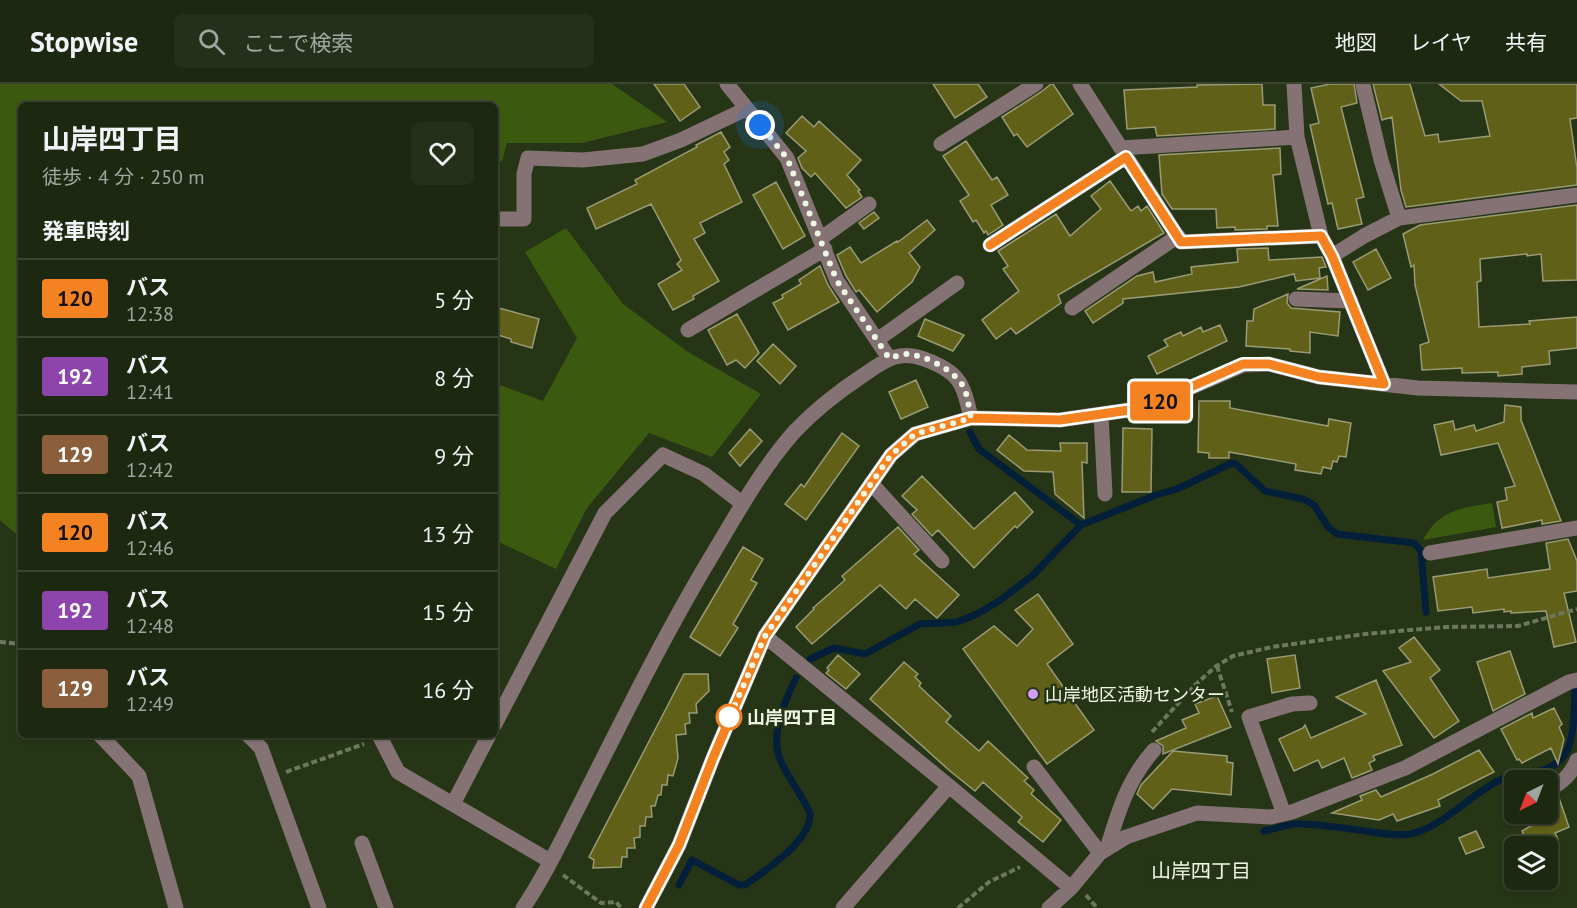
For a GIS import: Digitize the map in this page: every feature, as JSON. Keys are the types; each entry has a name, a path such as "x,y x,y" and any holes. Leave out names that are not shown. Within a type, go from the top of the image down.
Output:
{"street":[{"path":"727,84 787,158 837,281 889,358"},
{"path":"941,144 1036,84"},
{"path":"1080,84 1181,242 1321,236"},
{"path":"1294,84 1296,137 1321,236 1332,256 1384,384"},
{"path":"1363,85 1381,160 1399,218"},
{"path":"498,219 525,219 524,174 528,158 583,160 643,154 681,140 746,108"},
{"path":"990,245 1124,153 1296,137"},
{"path":"1332,256 1399,218 1577,195"},
{"path":"688,330 823,244 869,204"},
{"path":"1072,308 1178,236"},
{"path":"877,340 957,283"},
{"path":"1296,299 1351,301"},
{"path":"523,908 555,867 684,601 743,504 796,430 838,392 889,358 907,354 943,367 956,376 964,389 971,418"},
{"path":"646,908 679,845 765,636 891,455 915,434 971,418 1060,420 1143,408 1243,364 1269,364 1319,377 1418,388 1577,392"},
{"path":"1101,414 1105,494"},
{"path":"498,718 605,513 663,455 704,474 743,504"},
{"path":"872,483 942,561"},
{"path":"1430,553 1577,528"},
{"path":"765,636 1078,891"},
{"path":"1103,851 1126,837 1197,813 1272,817 1284,814 1405,768 1569,682 1577,680"},
{"path":"1284,814 1249,717 1292,704 1310,703"},
{"path":"103,738 139,776 176,908"},
{"path":"251,738 261,748 319,908"},
{"path":"381,738 398,772 555,867"},
{"path":"453,804 487,738"},
{"path":"1050,908 1078,891 1103,851 1122,799 1150,745"},
{"path":"1558,784 1574,767 1577,760"},
{"path":"1034,767 1103,851"},
{"path":"843,908 949,786"},
{"path":"362,843 386,908"}],"path":[{"path":"1150,745 1195,685 1233,656 1272,646 1365,634 1445,627 1518,626 1577,609"},
{"path":"0,642 18,644"},
{"path":"1217,666 1233,715 1249,717"},
{"path":"272,777 377,738"},
{"path":"958,908 989,882 1036,859"},
{"path":"555,867 601,903 615,902 621,908"},
{"path":"1078,891 1097,908"}],"green space":[{"path":"0,84 612,84 667,122 582,143 507,143 502,161 498,161 498,102 18,102 18,535 0,520"},
{"path":"566,228 623,304 688,352 761,394 712,457 649,433 587,508 556,569 498,541 498,384 543,401 577,338 525,252"},
{"path":"1492,503 1496,527 1423,540 1436,522 1444,516 1461,509"}],"building":[{"path":"654,84 684,84 700,107 680,121"},
{"path":"933,84 978,84 987,97 955,118"},
{"path":"1051,84 1073,114 1027,147 1017,134 1014,136 1002,117"},
{"path":"1262,84 1263,105 1275,105 1275,129 1157,136 1155,127 1127,129 1124,90 1197,87 1197,85"},
{"path":"1330,84 1354,84 1357,103 1341,107 1364,197 1356,199 1362,224 1338,229 1332,203 1328,204 1310,125 1319,123 1311,88"},
{"path":"1373,84 1410,84 1425,136 1438,134 1439,142 1490,136 1482,101 1461,101 1439,84 1577,84 1577,118 1570,119 1577,185 1406,207 1401,190 1392,117 1382,120"},
{"path":"802,116 814,127 819,121 861,160 847,175 860,190 858,191 862,197 846,208 815,173 811,177 802,168 798,158 806,151 786,133"},
{"path":"721,132 730,147 724,152 729,160 724,164 742,202 700,223 705,233 694,239 719,281 693,296 694,299 673,310 658,284 682,270 677,264 681,260 651,204 596,229 587,208 637,184 635,180"},
{"path":"966,141 992,180 997,177 1008,195 991,205 1003,225 988,235 986,231 984,233 976,220 973,222 960,201 969,195 943,156"},
{"path":"1280,148 1281,174 1273,175 1278,226 1267,226 1267,229 1217,228 1216,209 1172,209 1162,194 1159,155"},
{"path":"1110,181 1131,211 1138,206 1141,211 1147,206 1164,233 1058,295 1061,303 1016,334 1011,328 996,339 982,320 1019,291 1003,269 1008,266 998,251 1056,214 1070,236 1101,209 1091,196"},
{"path":"776,182 805,236 783,249 753,195"},
{"path":"1577,205 1577,280 1543,281 1541,254 1527,256 1527,254 1480,259 1481,281 1477,282 1479,327 1530,324 1529,321 1577,317 1577,348 1549,351 1550,364 1522,367 1522,374 1498,376 1498,372 1462,373 1462,368 1422,370 1420,345 1429,342 1415,285 1414,265 1411,267 1403,234 1420,225"},
{"path":"874,212 879,218 864,229 859,223"},
{"path":"927,220 935,230 909,253 920,267 912,282 877,312 859,290 856,292 837,255 850,247 861,263 898,242"},
{"path":"1268,248 1269,260 1322,257 1326,267 1319,268 1320,278 1296,281 1294,274 1239,287 1123,299 1123,303 1093,323 1085,311 1137,276 1153,272 1155,282 1192,274 1191,267 1238,262 1237,249"},
{"path":"1376,249 1391,278 1368,290 1353,262"},
{"path":"820,266 839,302 788,330 773,303 801,284 799,280"},
{"path":"1327,276 1328,290 1297,289 1320,279"},
{"path":"1288,294 1287,303 1291,308 1340,312 1338,336 1310,332 1310,353 1290,351 1290,349 1246,346 1247,321 1253,321 1254,309"},
{"path":"498,308 539,319 532,348 511,342 511,339 498,335"},
{"path":"737,314 759,353 745,368 736,360 727,365 708,330"},
{"path":"925,319 964,335 953,351 918,336"},
{"path":"1220,325 1227,341 1157,374 1148,356 1168,346 1164,340 1181,332 1183,336 1201,327 1203,332"},
{"path":"773,344 796,366 780,384 757,361"},
{"path":"916,380 928,407 901,419 889,392"},
{"path":"1199,401 1230,401 1230,408 1328,426 1329,419 1351,423 1346,457 1339,456 1337,462 1333,461 1331,469 1323,467 1321,474 1295,470 1296,464 1229,452 1229,458 1209,458 1209,453 1198,452"},
{"path":"1505,405 1521,407 1521,420 1561,521 1542,524 1542,520 1502,528 1497,502 1507,500 1505,488 1515,486 1498,443 1441,455 1434,425 1453,421 1455,430 1474,425 1476,431 1504,422"},
{"path":"1123,428 1152,429 1151,492 1122,492"},
{"path":"750,429 762,441 740,466 729,453"},
{"path":"842,433 859,446 806,520 785,504 801,484 804,487"},
{"path":"1009,435 1027,450 1061,451 1060,443 1087,443 1087,463 1082,462 1084,518 1055,494 1053,472 1024,471 997,450"},
{"path":"922,476 974,529 1015,492 1033,512 1017,528 1015,526 974,568 938,530 932,536 912,514 917,510 902,496"},
{"path":"898,527 919,550 914,554 959,595 937,618 915,599 906,609 880,585 812,644 796,627 813,608 845,580 842,576"},
{"path":"1568,539 1577,561 1577,591 1564,593 1576,642 1554,647 1546,611 1511,613 1511,611 1504,612 1504,609 1473,613 1472,607 1438,611 1433,577 1487,569 1488,578 1550,569 1546,543"},
{"path":"743,547 763,559 751,580 757,583 733,624 738,628 720,656 690,637"},
{"path":"1038,594 1073,644 1047,664 1094,730 1047,764 963,649 994,626 1017,646 1033,629 1015,610"},
{"path":"1414,637 1440,670 1430,678 1459,721 1434,738 1383,671 1411,662 1399,648"},
{"path":"1510,651 1525,694 1493,711 1477,662"},
{"path":"838,655 860,674 846,689 826,673 829,670 827,668"},
{"path":"1295,655 1300,688 1272,693 1267,659"},
{"path":"904,662 918,674 915,677 921,683 919,686 951,716 946,722 979,751 988,741 1028,778 1024,781 1034,790 1031,794 1061,820 1043,842 1018,822 1022,817 983,782 975,791 870,699"},
{"path":"684,674 708,674 709,691 696,704 697,713 689,713 690,723 685,724 686,734 676,735 678,758 673,776 668,775 667,785 662,785 661,795 658,795 655,806 651,806 652,817 646,817 645,826 640,826 640,837 634,838 635,848 627,848 627,857 622,857 621,867 593,868 594,860 589,857"},
{"path":"1376,680 1402,745 1373,756 1375,760 1369,763 1372,770 1352,778 1344,758 1322,768 1318,760 1294,771 1279,739 1305,725 1311,738 1366,714 1336,697"},
{"path":"1217,696 1231,727 1163,754 1163,746 1156,741 1186,728 1182,720 1199,713 1195,704"},
{"path":"1554,708 1562,724 1559,727 1564,739 1558,764 1551,748 1522,763 1519,759 1517,760 1501,729 1532,713 1533,718"},
{"path":"1479,750 1494,772 1438,800 1440,806 1397,821 1393,814 1379,820 1332,813 1362,800 1360,796 1376,790 1381,797"},
{"path":"1173,751 1227,756 1227,762 1233,763 1231,795 1172,789 1153,809 1137,794 1141,785"},
{"path":"1558,795 1569,827 1555,833 1556,836 1524,836 1522,831 1534,824 1558,824"},
{"path":"1476,831 1484,847 1466,854 1459,838"}],"waterway":[{"path":"970,432 979,449 1081,525"},
{"path":"810,659 834,648 865,654 920,624 957,622 977,614 999,601 1032,576 1081,525 1177,489 1232,463 1236,464 1265,491 1303,499 1314,505 1328,527 1337,534 1414,543 1421,551 1426,612"},
{"path":"679,885 692,860 739,885 745,885 786,854 804,834 810,813 782,764 777,743 779,720 796,678"},
{"path":"1264,831 1296,824 1324,825 1395,835 1421,831 1444,819 1478,793 1500,780 1549,768 1557,763 1570,744 1575,690"}],"bus line":[{"name":"120","path":"646,908 679,845 751,665 765,636 891,455 915,434 971,418 1060,420 1143,408 1243,364 1269,364 1319,377 1384,384 1332,256 1321,236 1181,242 1126,157 990,245"}],"place":[{"name":"山岸地区活動センター","path":"1033,694"},
{"name":"山岸四丁目","path":"729,717"}],"district":[{"name":"山岸四丁目","path":"1201,871"}],"route":[{"path":"729,717 728,721 765,636 891,455 915,434 971,418 964,389 956,376 943,367 907,354 889,358 837,281 787,158 760,125"}]}
